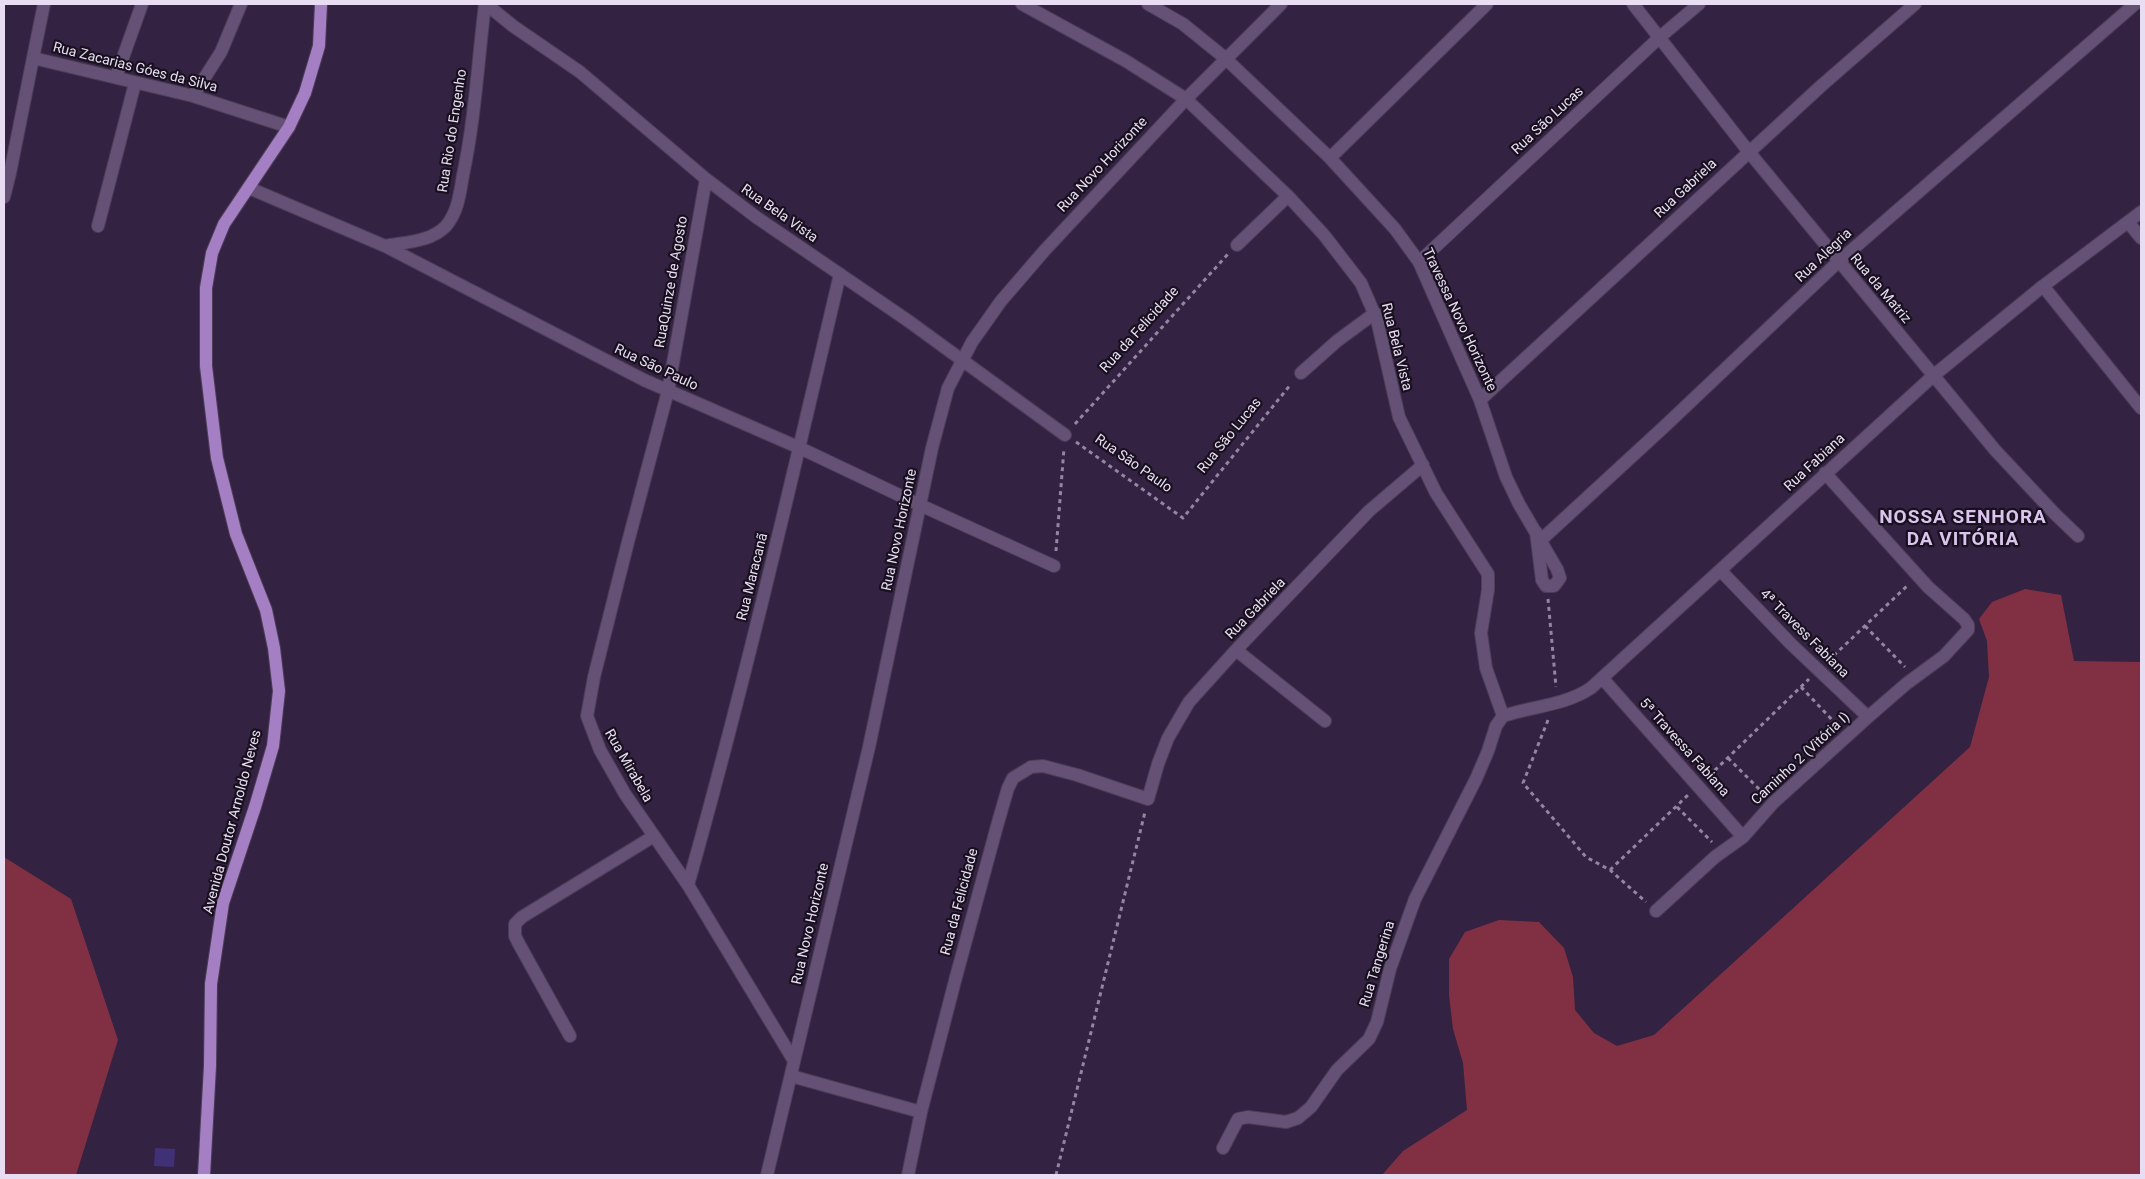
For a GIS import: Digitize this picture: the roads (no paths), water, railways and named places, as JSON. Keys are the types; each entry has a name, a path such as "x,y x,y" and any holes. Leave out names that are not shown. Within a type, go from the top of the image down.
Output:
{"main road":[{"name":"Avenida Doutor Arnoldo Neves","path":"204,1175 210,1076 211,984 223,904 256,807 272,746 279,691 274,648 266,610 236,534 217,458 206,366 206,288 212,254 224,224 289,127 305,93 319,46 320,4"}],"street":[{"path":"33,58 44,4"},
{"path":"116,77 142,4"},
{"path":"193,96 221,52 241,4"},
{"name":"Rua Bela Vista","path":"486,4 580,72 706,179 1065,435"},
{"name":"Rua Rio do Engenho","path":"385,246 422,239 435,234 445,227 456,208 474,116 486,4"},
{"name":"Rua Bela Vista","path":"1022,4 1126,61 1186,98 1288,196 1344,260 1361,283 1375,313 1400,417 1436,494 1488,574 1488,590 1481,633 1486,668 1503,716"},
{"name":"Travessa Novo Horizonte","path":"1148,4 1183,24 1225,58 1330,158 1395,229 1419,262 1480,400 1506,478 1519,504 1539,536 1559,574 1556,586 1546,586 1542,580 1540,574 1539,536"},
{"name":"Rua Novo Horizonte","path":"767,1175 869,747 932,448 948,388 961,360 1001,301 1045,250 1186,98 1281,4"},
{"path":"1330,158 1487,4"},
{"name":"Rua da Matriz","path":"1633,4 1838,262 1995,450 2054,514 2078,536"},
{"name":"Rua São Lucas","path":"1419,262 1660,37 1699,4"},
{"name":"Rua Gabriela","path":"1480,400 1749,152 1915,4"},
{"name":"Rua Alegria","path":"1539,536 1673,419 1838,262 2135,4"},
{"name":"Rua Zacarias Góes da Silva","path":"4,198 7,172 33,58 193,96 289,127"},
{"path":"98,226 135,83"},
{"name":"RuaQuinze de Agosto","path":"668,391 706,179"},
{"name":"Rua São Paulo","path":"249,188 385,246 448,277 590,354 668,391 800,448 1054,566"},
{"path":"1237,244 1288,196"},
{"name":"Rua Fabiana","path":"1503,716 1522,709 1556,703 1582,694 1603,679 1825,473 1934,376 2043,286 2141,212"},
{"path":"2128,222 2141,238"},
{"name":"Rua Maracanã","path":"688,885 725,754 800,448 840,274"},
{"path":"2043,286 2141,408"},
{"path":"1301,373 1337,341 1375,313"},
{"name":"Rua Mirabela","path":"668,391 594,677 587,716 600,750 625,794 688,885 794,1061"},
{"name":"Rua Gabriela","path":"1148,799 1168,738 1189,702 1369,511 1423,465"},
{"name":"Caminho 2 (Vitória I)","path":"1656,910 1722,852 1743,837 1773,803 1868,717 1944,656 1967,631 1968,625 1964,620 1918,575 1825,473"},
{"name":"4ª Travess Fabiana","path":"1721,571 1791,644 1868,717"},
{"path":"1236,650 1325,721"},
{"name":"5ª Travessa Fabiana","path":"1603,679 1743,837"},
{"name":"Rua Tangerina","path":"1223,1148 1238,1119 1248,1117 1286,1122 1306,1113 1337,1070 1369,1039 1377,1022 1390,969 1415,899 1476,779 1496,726 1503,716"},
{"name":"Rua da Felicidade","path":"908,1175 921,1112 997,826 1008,788 1013,778 1031,767 1043,766 1077,775 1148,799"},
{"path":"570,1036 518,944 515,936 515,924 522,917 654,836"},
{"path":"791,1076 921,1112"}],"district":[{"name":"NOSSA SENHORA DA VITÓRIA","path":"1963,529"}]}
